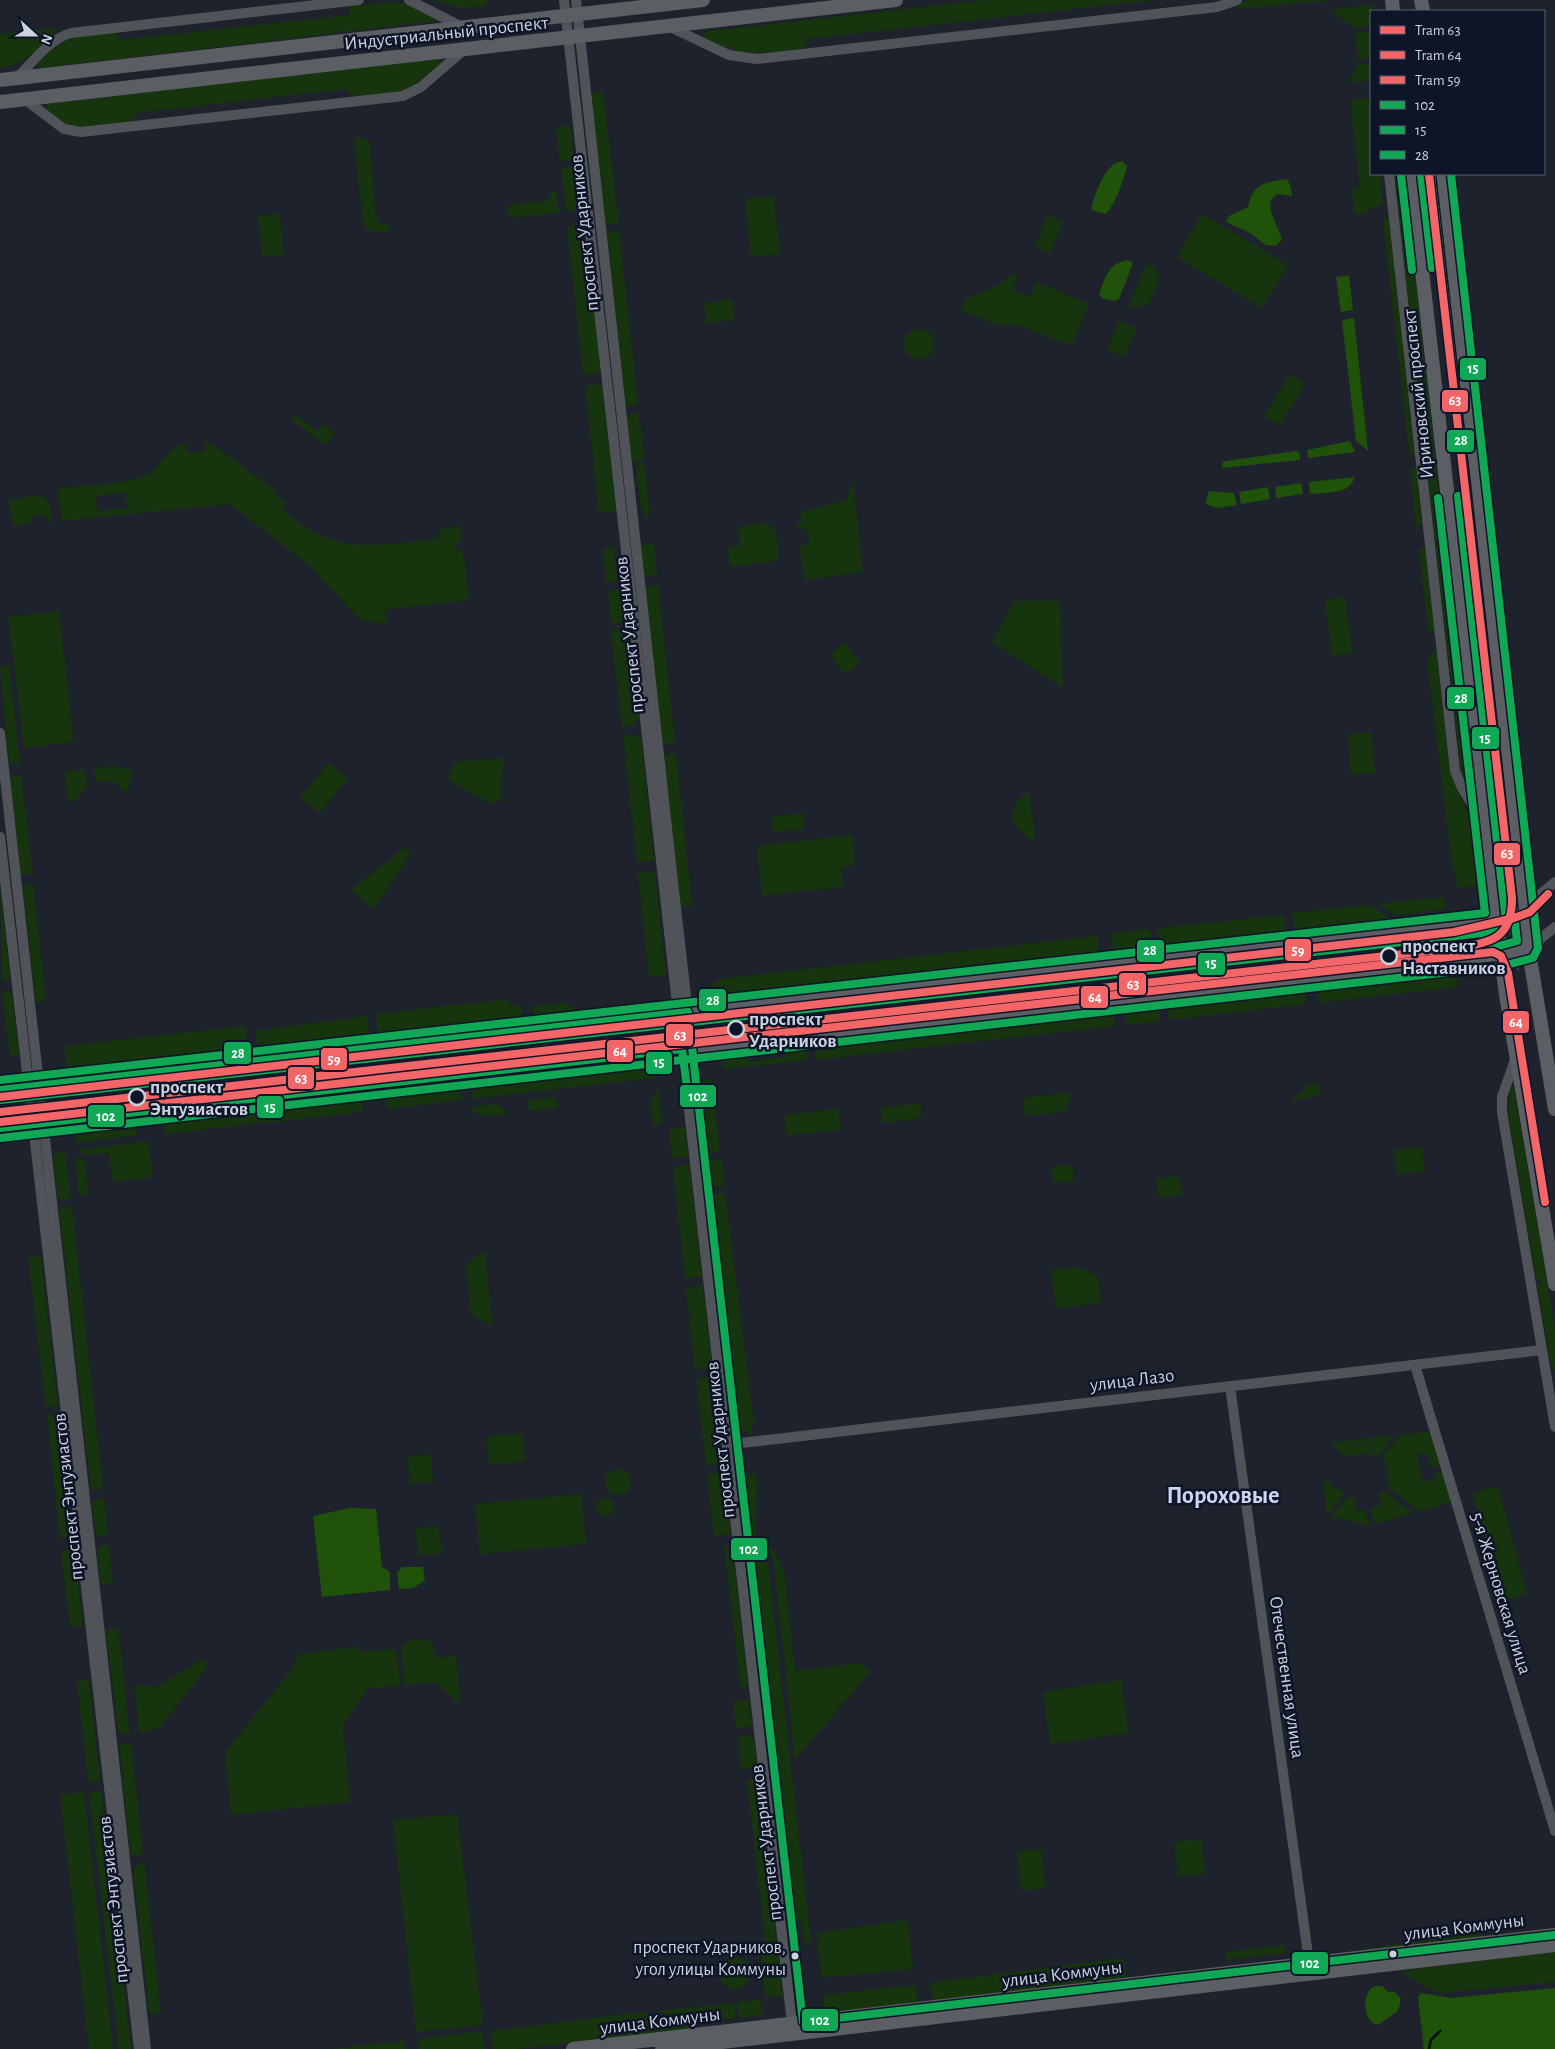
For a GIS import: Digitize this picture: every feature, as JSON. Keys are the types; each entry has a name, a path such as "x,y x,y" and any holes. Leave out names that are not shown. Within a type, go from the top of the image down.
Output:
{"main road":[{"name":"Индустриальный проспект","path":"0,80 463,28 669,2 703,0"},
{"name":"Индустриальный проспект","path":"0,102 896,0"},
{"name":"Ириновский проспект","path":"1412,175 1496,922 1516,1056 1555,1284"},
{"path":"1441,175 1523,908 1555,1108"},
{"path":"0,1090 1496,922 1523,908"},
{"path":"0,1128 1501,956 1528,948"},
{"name":"улица Коммуны","path":"1310,1968 1555,1934"},
{"name":"улица Коммуны","path":"573,2049 798,2026 1310,1968 1555,1945"},
{"name":"улица Коммуны","path":"662,2049 798,2026"}],"street":[{"path":"16,78 54,41 61,36 71,33 359,0"},
{"path":"409,0 463,28"},
{"name":"проспект Ударников","path":"564,0 572,15"},
{"name":"проспект Ударников","path":"576,0 572,15 574,36 687,1049 727,1445 798,2026"},
{"path":"667,26 729,55 757,59 1217,7 1237,0"},
{"path":"23,98 64,129 81,132 403,96 421,87 465,48"},
{"path":"1389,175 1455,771 1462,788 1485,826"},
{"name":"проспект Энтузиастов","path":"0,733 33,1086 139,2049"},
{"name":"проспект Энтузиастов","path":"0,837 33,1086"},
{"path":"1523,908 1555,882"},
{"path":"1528,948 1555,927"},
{"name":"проспект Ударников","path":"687,1049 738,1444 798,2026"},
{"name":"Ириновский проспект","path":"1516,1056 1505,1085 1502,1112 1555,1427"},
{"name":"проспект Энтузиастов","path":"37,1123 146,2049"},
{"name":"улица Лазо","path":"727,1445 1542,1350"},
{"name":"5-я Жерновская улица","path":"1415,1365 1555,1831"},
{"name":"Отечественная улица","path":"1230,1386 1310,1968"}],"green space":[{"path":"436,0 489,0 484,6 459,8"},
{"path":"986,0 1155,0 808,39 805,48 762,53 741,52 730,49 711,41 703,35 707,31"},
{"path":"1247,0 1336,0 1238,9 1235,7"},
{"path":"391,2 405,4 435,18 436,21 41,68 38,65 42,59 63,42 79,36 115,32 122,40 349,15 350,7"},
{"path":"1374,5 1373,10 1370,10 1370,26 1354,28 1334,13 1334,9"},
{"path":"57,28 44,43 25,59 0,68 0,34"},
{"path":"1370,31 1370,58 1358,60 1355,33"},
{"path":"440,59 442,63 417,83 402,92 356,96 348,93 346,89 138,113 132,122 81,128 67,126 45,109 48,104"},
{"path":"1370,63 1370,81 1348,82 1359,64"},
{"path":"603,92 619,224 606,225 590,93"},
{"path":"1370,98 1370,175 1380,175 1383,204 1358,215 1354,212 1352,191 1360,186 1350,100"},
{"path":"570,126 574,159 560,161 556,127"},
{"path":"356,137 366,139 369,142 376,215 379,224 388,223 389,232 374,232 363,224 354,139"},
{"path":"1122,161 1127,166 1119,192 1110,209 1106,214 1091,210 1105,174 1116,163"},
{"path":"578,166 583,209 566,211 561,168"},
{"path":"1394,175 1404,175 1472,794 1461,772"},
{"path":"1287,179 1291,187 1292,196 1277,194 1270,201 1271,211 1282,240 1275,246 1266,245 1250,233 1226,222 1229,216 1248,207 1256,189 1266,183"},
{"path":"556,191 559,213 510,218 507,216 508,205 551,200 550,192"},
{"path":"774,196 780,254 751,257 745,199"},
{"path":"280,214 283,255 262,257 258,216"},
{"path":"1202,214 1288,265 1262,308 1177,257"},
{"path":"1048,215 1063,222 1050,253 1035,247"},
{"path":"1385,217 1389,218 1415,456 1409,452 1383,221"},
{"path":"585,225 601,373 583,375 567,227"},
{"path":"619,231 638,404 626,406 607,233"},
{"path":"1128,260 1133,263 1119,299 1115,301 1102,298 1099,294 1109,272 1116,264"},
{"path":"1146,264 1153,266 1160,277 1150,303 1137,308 1129,306"},
{"path":"1014,273 1018,275 1013,289 1030,297 1036,282 1089,304 1072,346 1015,324 997,325 960,310 963,304 971,297 998,285"},
{"path":"1349,275 1353,310 1341,312 1336,277"},
{"path":"732,299 734,320 706,323 704,303"},
{"path":"1354,318 1368,451 1356,441 1342,320"},
{"path":"1119,321 1137,328 1125,357 1107,350"},
{"path":"919,329 929,334 934,344 929,354 919,359 909,354 904,344 909,334"},
{"path":"1290,374 1305,384 1280,425 1264,416"},
{"path":"602,384 616,511 599,513 585,386"},
{"path":"639,413 644,460 632,462 627,418 629,415"},
{"path":"296,415 317,431 323,424 335,433 325,445 292,420"},
{"path":"1350,441 1355,452 1308,458 1307,450"},
{"path":"204,442 215,446 277,492 275,495 286,503 282,510 302,525 338,541 374,545 438,539 440,530 460,525 462,539 456,545 456,551 463,550 469,600 385,610 386,624 359,619 311,567 230,504 62,521 57,489 116,483 139,478 147,475 157,467 174,448 186,444 188,453 205,451","holes":["126,492 127,508 97,511 96,496"]},
{"path":"1299,452 1300,460 1222,468 1223,462 1226,461"},
{"path":"645,465 650,516 645,516 644,509 641,510 636,466"},
{"path":"1416,467 1422,525 1416,526 1410,468"},
{"path":"1354,477 1352,483 1343,490 1310,494 1309,482"},
{"path":"853,481 863,572 805,580 799,546 809,544 806,529 796,529 796,525 801,524 800,512 846,500"},
{"path":"1301,483 1303,494 1276,498 1275,487"},
{"path":"1268,487 1270,499 1241,504 1239,492"},
{"path":"1209,491 1234,493 1237,505 1218,508 1205,504"},
{"path":"39,495 49,502 52,519 50,523 47,523 46,515 31,516 30,524 13,525 8,500"},
{"path":"767,523 776,532 779,555 776,561 730,567 727,547 740,546 738,527"},
{"path":"654,544 657,575 644,576 641,545"},
{"path":"614,547 617,581 606,582 603,549"},
{"path":"1419,548 1425,548 1435,633 1428,631"},
{"path":"658,585 675,743 662,744 645,587"},
{"path":"624,589 628,621 611,623 608,591"},
{"path":"1340,597 1345,600 1353,653 1332,656 1325,600"},
{"path":"1014,601 1060,601 1063,688 992,642"},
{"path":"59,611 74,742 24,748 8,617"},
{"path":"629,628 639,718 632,725 622,728 611,630"},
{"path":"845,643 860,663 845,674 830,654"},
{"path":"1436,648 1450,773 1474,828 1481,885 1457,888 1456,875 1453,872 1427,660"},
{"path":"9,665 20,764 9,763 0,667"},
{"path":"1371,732 1375,773 1351,775 1348,734"},
{"path":"633,734 641,739 654,860 637,863 623,736"},
{"path":"676,753 692,906 680,907 664,755"},
{"path":"505,758 501,781 502,799 491,804 448,780 455,762"},
{"path":"328,763 348,778 320,813 300,798"},
{"path":"113,766 134,771 127,793 112,781 96,782 94,768"},
{"path":"85,769 87,786 75,802 68,801 65,772"},
{"path":"21,774 33,875 21,874 10,778"},
{"path":"1029,791 1035,839 1031,840 1018,829 1011,819 1017,801"},
{"path":"803,813 805,829 773,832 771,817"},
{"path":"852,835 855,865 841,867 843,887 762,896 757,846"},
{"path":"402,848 411,853 374,909 351,890"},
{"path":"655,872 666,976 649,977 638,873"},
{"path":"33,884 46,1001 36,1002 23,887"},
{"path":"0,886 10,977 8,981 2,982"},
{"path":"1444,897 1446,909 1395,915 1378,904"},
{"path":"1369,905 1393,920 1393,923 1298,932 1294,926 1292,913"},
{"path":"1284,915 1285,926 1282,935 1161,947 1158,928"},
{"path":"1150,929 1153,947 1114,952 1110,934"},
{"path":"1098,936 1098,954 712,998 711,986 720,979"},
{"path":"1381,944 1381,947 1150,974 1162,971 1162,968"},
{"path":"1382,958 1382,962 1164,987 1163,984 1151,985"},
{"path":"1142,970 1143,974 786,1015 785,1010"},
{"path":"1456,973 1458,987 1319,1003 1318,989"},
{"path":"1144,985 1144,989 787,1029 787,1025"},
{"path":"2,991 12,993 19,1055 10,1056"},
{"path":"1305,991 1306,1004 1169,1020 1168,1006"},
{"path":"508,999 509,1004 521,1007 522,1013 519,1022 378,1037 376,1014"},
{"path":"567,1003 582,1014 535,1019 531,1006"},
{"path":"1159,1007 1160,1021 1127,1025 1126,1011"},
{"path":"1113,1013 1115,1026 815,1060 814,1047"},
{"path":"367,1016 370,1039 260,1050 256,1043 255,1031"},
{"path":"246,1026 247,1043 244,1052 67,1072 64,1046"},
{"path":"648,1026 649,1030 367,1062 380,1059 379,1056"},
{"path":"650,1040 651,1045 382,1076 381,1072 369,1072"},
{"path":"807,1050 808,1060 724,1069 723,1060 747,1057 748,1062 785,1057 785,1053"},
{"path":"360,1057 361,1063 70,1095 69,1091"},
{"path":"653,1064 655,1078 471,1099 473,1085"},
{"path":"362,1073 363,1077 144,1103 143,1097"},
{"path":"711,1079 720,1151 709,1153 701,1081"},
{"path":"1318,1083 1320,1096 1292,1101 1292,1098 1301,1093 1306,1085"},
{"path":"457,1086 463,1100 387,1109 385,1095"},
{"path":"1511,1086 1514,1087 1555,1329 1555,1369 1552,1370 1537,1284 1542,1283 1542,1279 1536,1279 1508,1112"},
{"path":"658,1088 662,1124 653,1125 650,1102"},
{"path":"1073,1092 1065,1112 1025,1116 1023,1098"},
{"path":"378,1095 362,1099 363,1112 164,1134 166,1119"},
{"path":"556,1097 557,1108 529,1111 528,1100"},
{"path":"920,1103 922,1118 883,1123 881,1108"},
{"path":"496,1104 509,1113 482,1116 471,1107"},
{"path":"839,1109 841,1130 787,1135 785,1115"},
{"path":"133,1126 139,1135 76,1143 75,1135"},
{"path":"685,1127 688,1156 672,1158 669,1129"},
{"path":"148,1141 153,1177 113,1182 109,1153 85,1155 76,1150"},
{"path":"1422,1147 1425,1171 1397,1174 1394,1150"},
{"path":"65,1152 71,1199 58,1199 53,1154"},
{"path":"75,1156 84,1160 89,1194 79,1196"},
{"path":"721,1159 725,1186 713,1187 710,1160"},
{"path":"689,1165 702,1276 685,1279 673,1167"},
{"path":"1072,1165 1074,1181 1053,1183 1051,1167"},
{"path":"1179,1176 1182,1195 1159,1198 1156,1179"},
{"path":"725,1193 754,1424 751,1425 752,1436 742,1430 739,1424 714,1195"},
{"path":"59,1207 72,1207 103,1489 91,1490"},
{"path":"483,1252 485,1253 492,1326 474,1316 471,1311 466,1267 469,1262"},
{"path":"41,1256 58,1406 46,1407 28,1258"},
{"path":"1079,1267 1098,1276 1101,1303 1056,1308 1051,1270"},
{"path":"703,1286 712,1368 695,1370 686,1288"},
{"path":"713,1377 723,1464 706,1466 696,1379"},
{"path":"59,1414 73,1533 60,1540 47,1415"},
{"path":"1433,1431 1444,1466 1432,1468 1427,1453 1417,1455 1422,1482 1435,1480 1434,1474 1445,1472 1454,1502 1419,1511 1389,1488 1386,1461 1382,1457 1400,1435"},
{"path":"522,1433 525,1461 489,1465 486,1437"},
{"path":"1394,1435 1378,1456 1369,1441 1347,1445 1347,1454 1345,1456 1330,1443"},
{"path":"1368,1442 1376,1455 1362,1453 1348,1458 1348,1446"},
{"path":"431,1454 433,1482 410,1484 407,1457"},
{"path":"618,1469 627,1473 631,1482 627,1491 618,1495 609,1491 605,1482 609,1473"},
{"path":"724,1472 731,1534 714,1536 707,1474"},
{"path":"757,1474 756,1532 768,1565 811,1942 804,1943 801,1921 795,1922 745,1475"},
{"path":"1323,1480 1332,1484 1332,1489 1338,1488 1345,1493 1327,1516"},
{"path":"1498,1486 1527,1594 1501,1601 1473,1493"},
{"path":"1383,1491 1413,1513 1374,1524 1370,1509 1382,1504 1379,1494"},
{"path":"581,1494 586,1544 480,1554 475,1504"},
{"path":"1349,1496 1354,1499 1356,1511 1364,1509 1370,1526 1340,1518 1329,1519"},
{"path":"104,1498 108,1535 96,1535 92,1503 95,1499"},
{"path":"601,1498 609,1498 614,1503 612,1514 601,1516 596,1511 596,1503"},
{"path":"350,1508 376,1509 382,1567 390,1572 390,1590 322,1597 313,1516"},
{"path":"439,1526 442,1553 418,1556 415,1528"},
{"path":"762,1531 784,1570 795,1671 860,1663 871,1671 795,1760 774,1564"},
{"path":"74,1545 83,1625 70,1627 61,1552"},
{"path":"109,1545 113,1583 101,1584 97,1550 101,1546"},
{"path":"732,1546 748,1687 741,1688 724,1547"},
{"path":"402,1567 423,1567 425,1580 413,1588 399,1589 397,1573"},
{"path":"118,1628 130,1734 118,1732 106,1630"},
{"path":"424,1639 432,1643 437,1658 456,1656 461,1706 435,1682 405,1685 401,1650 407,1642"},
{"path":"358,1646 359,1652 390,1649 396,1651 401,1685 368,1689 343,1724 350,1802 231,1815 225,1752 294,1667 297,1655"},
{"path":"202,1659 209,1664 160,1728 139,1733 134,1685 157,1687"},
{"path":"89,1680 100,1781 88,1782 77,1681"},
{"path":"1121,1680 1129,1733 1050,1744 1043,1692"},
{"path":"749,1700 752,1726 736,1728 733,1701"},
{"path":"753,1735 757,1768 741,1770 738,1737"},
{"path":"131,1743 143,1854 131,1856 119,1744"},
{"path":"758,1778 783,1996 765,1996 761,1954 766,1950 747,1780"},
{"path":"101,1791 131,2049 119,2049 89,1793"},
{"path":"84,1792 113,2049 89,2049 60,1795"},
{"path":"457,1814 483,2025 416,2032 393,1820"},
{"path":"1201,1839 1205,1874 1178,1877 1174,1842"},
{"path":"1041,1849 1045,1888 1021,1891 1017,1852"},
{"path":"144,1862 161,2013 149,2014 133,1868"},
{"path":"908,1920 913,1969 822,1978 816,1933"},
{"path":"1480,1933 1481,1938 1362,1953 1362,1949"},
{"path":"1285,1945 1286,1953 1226,1960 1225,1952"},
{"path":"1555,1952 1555,1982 1442,1993 1429,1989 1400,1971"},
{"path":"735,1957 746,1962 751,1973 746,1984 735,1989 724,1984 719,1973 724,1962"},
{"path":"1123,1958 1127,1978 933,2001 930,1983"},
{"path":"916,1985 917,2002 822,2013 825,1995"},
{"path":"1375,1986 1382,1986 1388,1992 1395,1992 1401,1999 1398,2011 1378,2025 1369,2018 1365,2006 1367,1994"},
{"path":"1555,1988 1555,2049 1424,2049 1418,1997 1421,1993 1451,1998"},
{"path":"761,2000 762,2015 739,2018 737,2002"},
{"path":"735,2003 736,2018 700,2022 656,2011"},
{"path":"642,2012 698,2028 517,2049 493,2049 491,2031"},
{"path":"482,2031 485,2049 419,2049 418,2039"},
{"path":"405,2041 405,2049 331,2049"}],"waterway":[{"path":"1429,2049 1431,2040 1440,2031"}],"tram line":[{"name":"63","path":"0,1112 1456,948 1480,943 1498,936 1508,922 1512,898 1429,175"},
{"name":"59","path":"0,1097 1454,932 1514,918 1530,912 1548,894"},
{"path":"1504,899 1518,970"},
{"path":"1512,903 1520,945"},
{"path":"1518,942 1525,928 1536,920"},
{"path":"1523,962 1527,940 1541,924"},
{"name":"64","path":"1,1122 1493,952 1501,956 1508,973 1545,1202"},
{"path":"1317,958 1346,960"}],"transit line":[{"name":"15","path":"1401,175 1412,270"},
{"name":"28","path":"1421,175 1432,268"},
{"name":"28","path":"0,1118 1499,946 1517,941 1431,175"},
{"name":"15","path":"1,1138 1502,966 1533,958 1538,948 1451,175"},
{"name":"15","path":"1,1100 1500,931 1505,927 1506,921 1458,496"},
{"name":"28","path":"0,1080 1485,913 1438,498"},
{"name":"102","path":"0,1090 688,1012 803,2022 1555,1935"},
{"name":"102","path":"0,1128 682,1049 687,1088"}],"place":[{"name":"проспект Наставников","path":"1389,956"},
{"name":"проспект Ударников","path":"736,1029"},
{"name":"проспект Энтузиастов","path":"137,1097"},
{"name":"проспект Ударников, угол улицы Коммуны","path":"795,1956"}],"district":[{"name":"Пороховые","path":"1223,1495"}]}
